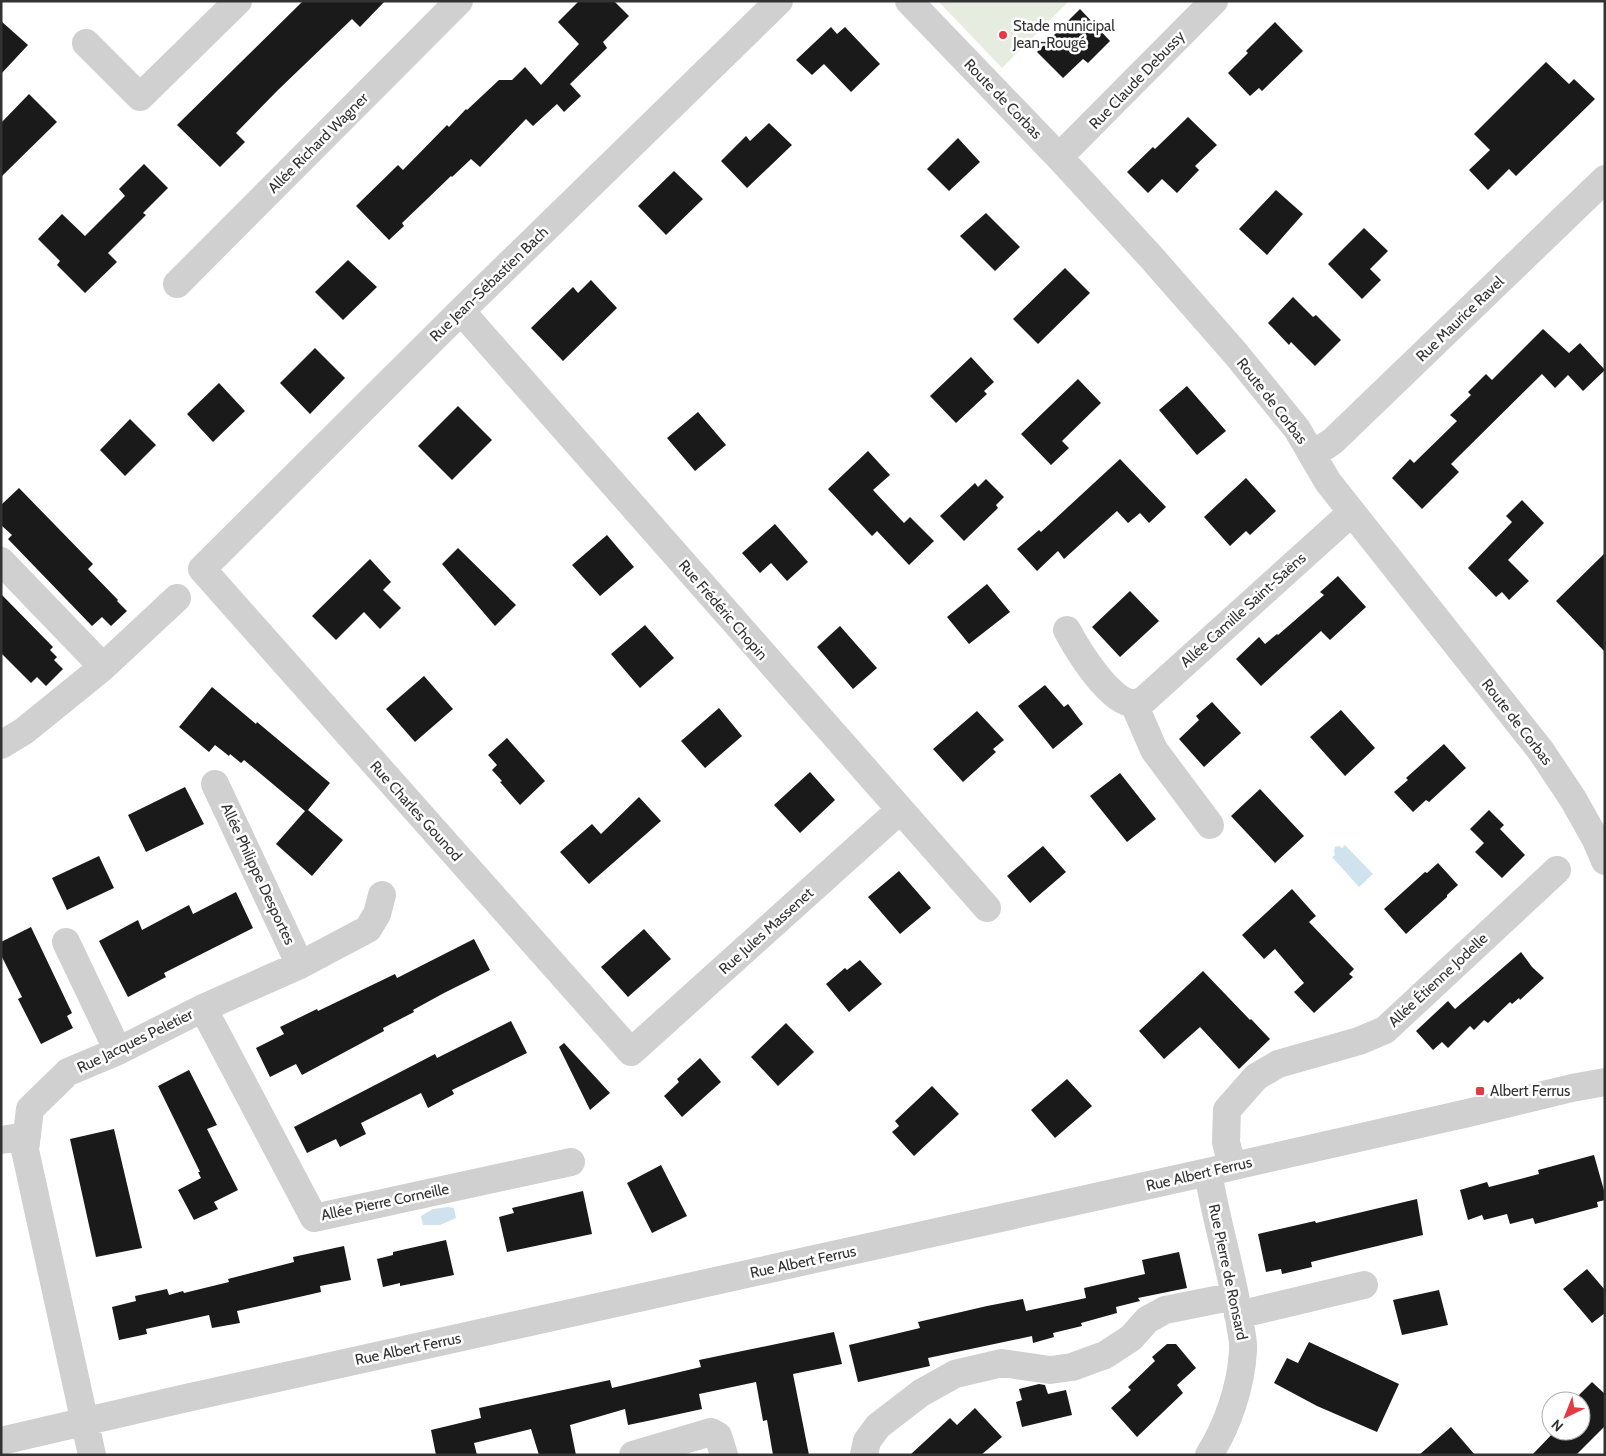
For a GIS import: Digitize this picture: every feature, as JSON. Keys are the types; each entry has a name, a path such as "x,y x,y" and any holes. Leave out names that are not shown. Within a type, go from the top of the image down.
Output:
{"street":[{"path":"86,43 140,97 238,1"},
{"name":"Allée Richard Wagner","path":"177,284 459,1"},
{"name":"Rue Jean-Sébastien Bach","path":"202,569 460,311 779,1"},
{"name":"Route de Corbas","path":"909,1 1059,157 1156,262 1236,354 1297,429 1328,482 1541,751 1574,799 1605,861"},
{"name":"Rue Claude Debussy","path":"1059,157 1214,1"},
{"name":"Rue Maurice Ravel","path":"1312,455 1333,441 1605,179"},
{"name":"Rue Frédéric Chopin","path":"460,311 986,908"},
{"name":"Allée Camille Saint-Saëns","path":"1134,704 1144,700 1156,690 1318,541 1352,513"},
{"path":"1,561 103,667"},
{"name":"Rue Charles Gounod","path":"202,569 631,1052"},
{"path":"1,745 24,732 103,667 176,598"},
{"path":"1067,630 1077,650 1100,679 1116,696 1134,704 1154,750 1210,825"},
{"name":"Allée Philippe Desportes","path":"215,784 300,965"},
{"name":"Rue Jules Massenet","path":"631,1052 900,810"},
{"name":"Allée Étienne Jodelle","path":"1220,1169 1226,1142 1227,1110 1256,1077 1278,1064 1360,1041 1385,1030 1557,870"},
{"name":"Rue Jacques Peletier","path":"85,1422 25,1150 14,1138 30,1109 68,1072 118,1051 203,1008 300,965 368,929 377,914 382,895"},
{"path":"66,942 118,1051"},
{"name":"Allée Pierre Corneille","path":"203,1008 314,1218 570,1162"},
{"name":"Rue Albert Ferrus","path":"1,1441 211,1392 1605,1082"},
{"name":"Rue Pierre de Ronsard","path":"1209,1455 1226,1421 1237,1389 1244,1349 1237,1306 1213,1203 1220,1169"},
{"path":"864,1455 867,1442 878,1426 921,1393 955,1374 1002,1363 1050,1370 1072,1367 1105,1355 1131,1338 1147,1320 1165,1310 1237,1306 1364,1285"},
{"path":"85,1422 92,1455"},
{"path":"633,1455 711,1432 718,1436 724,1455"}],"shaded area":[{"name":"Stade municipal Jean-Rougé","path":"938,1 1069,1 1002,68"}],"water":[{"path":"1345,845 1373,874 1359,887 1332,857 1335,855 1335,847 1339,846 1342,848"},
{"path":"454,1208 456,1218 440,1225 423,1225 421,1216 433,1209"}],"building":[{"path":"303,1 385,1 360,27 352,19 278,90 236,133 245,142 220,167 177,125"},
{"path":"579,1 614,1 629,16 603,42 607,48 570,84 581,96 564,112 557,104 533,126 526,119 480,167 471,159 402,223 404,226 389,240 356,206 398,165 403,170 447,125 449,127 499,80 512,80 525,67 541,85 579,44 558,22"},
{"path":"1080,9 1110,41 1088,63 1083,59 1063,78 1037,52"},
{"path":"1,21 28,45 1,74"},
{"path":"1275,22 1303,51 1262,91 1259,88 1250,96 1228,73 1248,53 1246,51"},
{"path":"831,27 837,34 845,27 880,64 851,92 824,64 812,75 796,60"},
{"path":"1546,62 1569,84 1574,79 1595,99 1516,176 1509,169 1488,190 1469,170 1490,150 1474,134"},
{"path":"29,94 57,122 1,177 1,123"},
{"path":"1188,117 1217,145 1195,166 1199,170 1177,193 1162,179 1148,193 1127,172 1153,147 1155,149"},
{"path":"769,123 792,145 747,188 721,161 746,136 750,141"},
{"path":"958,138 980,162 949,191 927,169"},
{"path":"144,164 168,188 143,213 146,215 108,253 117,262 85,293 57,265 60,261 38,239 62,214 85,236 125,196 119,189"},
{"path":"674,171 703,199 666,235 638,206"},
{"path":"1276,190 1303,214 1267,255 1239,229"},
{"path":"986,213 1020,247 995,271 960,236"},
{"path":"1364,228 1388,251 1370,269 1381,280 1362,299 1328,264"},
{"path":"348,260 377,287 343,320 315,292"},
{"path":"1065,268 1090,293 1038,344 1013,319"},
{"path":"591,280 617,308 563,361 531,328 573,287 578,293"},
{"path":"1293,297 1313,317 1316,315 1341,340 1315,366 1291,342 1289,345 1268,323"},
{"path":"1543,329 1569,353 1580,343 1605,370 1583,391 1568,375 1555,388 1542,374 1451,464 1459,472 1422,509 1392,478 1410,459 1414,463 1457,421 1450,415 1471,395 1468,392 1486,374 1492,380"},
{"path":"315,348 345,378 310,414 280,383"},
{"path":"971,357 994,382 984,391 987,394 956,423 930,396"},
{"path":"1078,379 1101,403 1062,441 1069,448 1051,465 1021,434"},
{"path":"219,383 245,411 213,442 187,414"},
{"path":"1187,386 1226,431 1197,455 1159,410"},
{"path":"458,406 492,440 452,480 418,446"},
{"path":"698,412 726,445 695,471 667,438"},
{"path":"130,419 156,445 125,476 100,450"},
{"path":"868,451 890,475 873,490 904,523 910,517 934,541 909,565 877,531 872,536 828,489"},
{"path":"1120,459 1166,507 1149,523 1140,513 1128,523 1117,511 1064,559 1058,551 1037,571 1017,549 1039,530 1041,532"},
{"path":"1246,478 1276,511 1250,535 1246,531 1230,546 1204,517"},
{"path":"986,479 1004,497 996,505 998,508 964,541 940,516 975,483 978,487"},
{"path":"19,488 93,564 88,569 127,611 111,626 102,617 92,626 8,539 12,535 1,525 1,505"},
{"path":"1522,500 1544,523 1508,560 1529,581 1509,600 1502,592 1496,597 1468,568 1512,522 1506,516"},
{"path":"775,524 808,562 787,581 771,563 760,573 742,553"},
{"path":"607,535 634,567 600,596 572,565"},
{"path":"458,548 516,605 495,626 442,564"},
{"path":"1605,553 1605,652 1556,601"},
{"path":"370,559 391,582 383,590 401,608 380,629 364,612 336,640 312,616"},
{"path":"1338,576 1366,607 1330,640 1321,631 1261,686 1236,659 1259,637 1265,644 1278,635 1324,595 1320,592"},
{"path":"987,584 1010,612 969,644 947,617"},
{"path":"1130,591 1159,621 1120,657 1092,627"},
{"path":"1,594 53,647 50,650 57,657 54,660 63,669 46,686 37,677 31,683 1,653"},
{"path":"645,625 674,658 640,688 611,654"},
{"path":"840,626 877,668 853,689 817,647"},
{"path":"424,676 453,709 415,742 386,709"},
{"path":"1045,685 1064,707 1068,704 1083,724 1053,749 1018,706"},
{"path":"212,687 330,783 308,810 343,840 312,876 276,844 305,811 244,760 241,763 215,745 209,752 179,727"},
{"path":"1212,702 1241,733 1204,767 1179,739 1199,720 1196,716"},
{"path":"719,708 742,736 705,768 681,741"},
{"path":"1341,710 1375,748 1345,776 1310,737"},
{"path":"977,711 1004,740 993,749 996,752 963,782 933,749"},
{"path":"507,738 545,781 520,805 492,770 497,765 488,755"},
{"path":"1444,744 1466,768 1429,802 1426,800 1413,812 1394,792 1408,780 1406,778"},
{"path":"810,772 835,800 800,833 774,805"},
{"path":"1120,773 1156,819 1127,842 1090,796"},
{"path":"185,787 204,824 146,852 128,815"},
{"path":"1260,789 1304,836 1275,863 1231,816"},
{"path":"639,797 661,821 589,884 560,852 592,824 601,834"},
{"path":"1489,810 1504,825 1500,829 1525,855 1502,878 1475,852 1484,843 1470,829"},
{"path":"1043,846 1066,872 1030,903 1007,876"},
{"path":"99,856 114,888 67,910 52,878"},
{"path":"1438,863 1458,885 1406,934 1384,909 1425,872 1427,873"},
{"path":"899,871 931,908 900,934 868,897"},
{"path":"1292,889 1316,916 1309,922 1354,969 1349,974 1353,977 1314,1013 1294,992 1304,983 1275,949 1264,959 1242,935"},
{"path":"236,892 253,928 164,973 166,977 128,997 99,941 138,920 142,930 189,905 193,914"},
{"path":"31,927 72,1013 67,1016 73,1028 41,1044 18,999 22,997 1,955 1,942"},
{"path":"644,929 671,959 628,997 601,967"},
{"path":"474,939 490,970 413,1010 414,1012 383,1028 384,1031 302,1075 296,1064 270,1077 256,1048 284,1034 280,1027 395,974 397,978"},
{"path":"1521,952 1532,967 1544,978 1520,1000 1519,998 1512,1004 1510,1002 1488,1023 1484,1020 1474,1030 1470,1026 1448,1048 1442,1042 1433,1050 1416,1031 1448,1001 1455,1009"},
{"path":"860,960 882,984 849,1012 826,984 845,968 847,970"},
{"path":"1203,971 1270,1039 1239,1069 1200,1027 1164,1059 1139,1031"},
{"path":"511,1021 527,1053 452,1090 454,1094 428,1108 421,1093 361,1123 366,1134 340,1147 336,1139 307,1153 294,1127 435,1054 437,1058"},
{"path":"786,1023 814,1052 778,1086 751,1057"},
{"path":"564,1043 610,1093 590,1110 559,1047"},
{"path":"700,1058 721,1082 682,1117 664,1096 679,1082 677,1079"},
{"path":"189,1070 217,1125 207,1129 238,1190 214,1202 218,1209 194,1220 178,1190 201,1178 198,1172 200,1172 158,1086"},
{"path":"1067,1079 1092,1106 1055,1138 1031,1110"},
{"path":"932,1086 959,1114 914,1156 892,1132 899,1126 895,1121"},
{"path":"114,1129 142,1248 96,1257 70,1139"},
{"path":"1594,1155 1605,1194 1605,1200 1597,1202 1598,1207 1535,1224 1533,1218 1510,1224 1507,1214 1484,1220 1482,1215 1468,1220 1460,1190 1487,1182 1489,1187 1539,1174 1538,1170"},
{"path":"661,1165 687,1216 652,1233 627,1183"},
{"path":"583,1191 592,1234 507,1252 499,1217 514,1213 512,1208"},
{"path":"1417,1199 1423,1235 1311,1262 1312,1267 1282,1274 1281,1269 1266,1272 1258,1234 1315,1221 1316,1223"},
{"path":"446,1240 454,1275 400,1286 400,1283 383,1287 377,1259 393,1255 393,1252"},
{"path":"344,1246 351,1280 320,1286 321,1292 237,1311 240,1323 212,1328 209,1315 146,1329 147,1334 119,1340 112,1307 136,1301 135,1296 167,1289 169,1295 183,1291 184,1293 229,1282 228,1279 294,1262 293,1257"},
{"path":"1179,1252 1187,1288 1138,1298 1140,1301 1116,1307 1117,1313 1081,1323 1082,1326 1053,1333 1054,1337 1033,1343 1032,1336 928,1358 930,1366 858,1382 849,1345 920,1328 918,1322 987,1306 1023,1299 1026,1311 1086,1298 1084,1288 1145,1274 1142,1260"},
{"path":"1587,1269 1605,1290 1605,1313 1592,1323 1563,1289"},
{"path":"1439,1290 1448,1325 1402,1335 1393,1300"},
{"path":"834,1332 842,1364 793,1374 809,1455 773,1455 767,1420 763,1421 756,1382 699,1394 702,1409 628,1425 625,1409 570,1425 576,1455 539,1455 531,1429 474,1443 477,1455 436,1455 431,1430 481,1418 479,1408 610,1380 612,1388 701,1367 699,1360"},
{"path":"1309,1342 1399,1384 1377,1432 1317,1406 1274,1383 1287,1358 1298,1363"},
{"path":"1167,1344 1176,1344 1196,1368 1177,1385 1183,1393 1137,1437 1111,1408 1131,1390 1128,1387 1155,1361 1152,1357"},
{"path":"1592,1382 1605,1394 1605,1426 1591,1440 1591,1391 1583,1391"},
{"path":"1039,1384 1045,1385 1048,1394 1066,1390 1072,1415 1022,1427 1016,1402 1022,1400 1019,1389"},
{"path":"975,1408 1002,1437 981,1455 910,1455 950,1418 957,1425"},
{"path":"1451,1427 1475,1455 1419,1455"},
{"path":"1545,1441 1590,1441 1576,1455 1532,1455"}],"place":[{"name":"Stade municipal Jean-Rougé","path":"1003,35"},
{"name":"Albert Ferrus","path":"1480,1091"}]}
